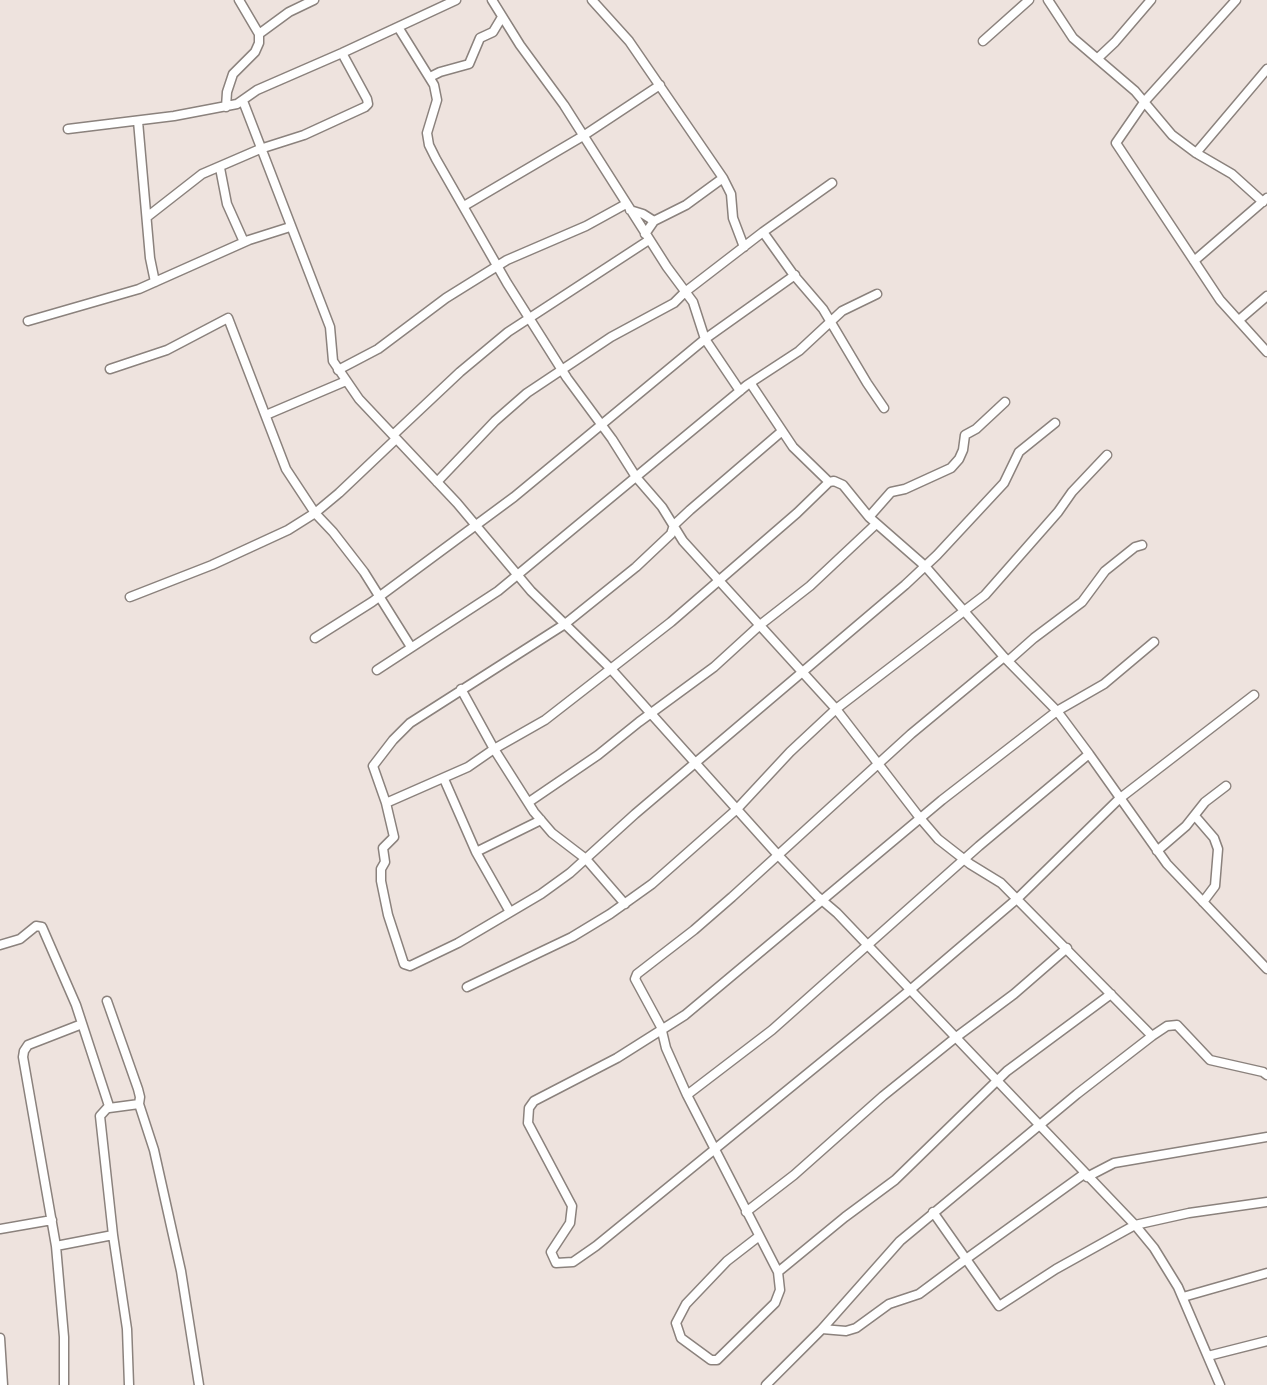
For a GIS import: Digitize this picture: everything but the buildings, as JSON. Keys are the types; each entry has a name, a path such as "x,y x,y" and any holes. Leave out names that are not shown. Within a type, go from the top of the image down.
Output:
{"street":[{"path":"239,0 259,34"},
{"path":"226,107 233,74 255,52 259,34 289,12 314,0"},
{"path":"68,129 226,107 243,101 257,90 456,0"},
{"path":"492,0 685,292 696,310 705,339 740,391"},
{"path":"592,0 629,41 723,178 731,194 733,218 744,247"},
{"path":"983,41 1029,0"},
{"path":"1048,0 1073,38 1145,101 1166,128 1196,153 1232,174 1265,200 1194,261"},
{"path":"1098,58 1151,0"},
{"path":"1236,0 1145,101 1116,143 1220,300 1267,352"},
{"path":"430,77 469,64 480,38 493,32 502,17"},
{"path":"398,27 435,85 437,100 427,133 429,145 498,267 562,369 636,477 662,507 683,541 836,709 920,818 949,849 1001,883 1152,1036"},
{"path":"147,217 189,183 220,167 326,125 368,104 342,53"},
{"path":"1196,153 1267,69"},
{"path":"464,206 583,136 660,85"},
{"path":"243,101 330,327 331,352 346,381 374,417 475,524 531,591 611,670 777,854 837,913 1135,1225 1168,1269 1183,1297 1220,1385"},
{"path":"138,121 150,258 155,282"},
{"path":"220,167 227,204 244,242"},
{"path":"130,597 260,544 315,513 376,460 395,437 460,372 529,317 647,237 654,221 686,205 723,178"},
{"path":"437,482 495,421 527,393 611,337 664,310 763,232 832,183"},
{"path":"338,370 378,349 446,298 507,260 628,208 654,221"},
{"path":"28,321 155,282 244,242 290,227"},
{"path":"763,232 806,286 884,408"},
{"path":"315,638 380,596 535,481 705,339 795,275"},
{"path":"377,670 482,603 740,391 799,351 842,311 877,294"},
{"path":"1239,320 1267,296"},
{"path":"110,369 167,350 228,318 286,469 315,513 346,547 411,648"},
{"path":"266,415 346,381"},
{"path":"751,384 781,432 829,482"},
{"path":"869,517 891,492 905,489 951,468 962,450 965,435 976,429 1005,402"},
{"path":"781,432 731,472 674,525 671,534 636,567 565,624 410,723 375,763 374,769 394,837 383,848 385,862 381,869 381,881 388,915 406,966 418,964 458,943 556,884 586,859 925,566 1004,483 1019,452 1055,423"},
{"path":"467,987 572,937 652,884 737,809 790,752 836,709 985,595 1107,455"},
{"path":"386,803 468,767 545,720 671,622 829,482 834,481 843,485 876,524 925,566 1006,659 1057,711 1157,851 1267,969"},
{"path":"529,802 598,755 714,667 760,625 810,586 876,524"},
{"path":"758,1237 727,1261 686,1304 676,1323 681,1338 711,1360 717,1360 775,1303 780,1290 778,1272 687,1095 666,1048 662,1032 635,976 694,930 937,710 1082,602 1105,571 1135,547 1142,545"},
{"path":"1154,642 1104,684 1057,711 920,818 662,1032 588,1074 542,1095 529,1108 527,1116 530,1129 572,1206 570,1223 551,1252 556,1264 573,1262 714,1150 910,990 1017,898 1119,799 1254,695"},
{"path":"461,689 494,749 541,820 552,833 586,859 625,904"},
{"path":"687,1095 759,1041 964,859 1089,754"},
{"path":"444,779 476,852 510,912"},
{"path":"1157,851 1195,816 1205,802 1226,786"},
{"path":"1195,816 1214,838 1218,849 1215,886 1203,902"},
{"path":"476,852 541,820"},
{"path":"0,945 20,939 36,926 42,927 82,1024 109,1108"},
{"path":"746,1212 1067,948"},
{"path":"778,1272 895,1180 996,1082 1029,1054 1111,994"},
{"path":"107,1001 138,1089 139,1104 154,1150 174,1234 199,1385"},
{"path":"64,1385 64,1337 56,1246 24,1066 24,1051 28,1045 82,1024"},
{"path":"765,1385 822,1329 900,1241 1167,1026 1177,1025 1210,1060 1266,1072"},
{"path":"129,1385 127,1329 100,1116 109,1108 139,1104"},
{"path":"822,1329 846,1331 856,1328 889,1304 919,1294 1085,1175 1114,1163 1267,1137"},
{"path":"933,1212 999,1306 1056,1269 1135,1225 1189,1213 1267,1202"},
{"path":"0,1229 52,1220"},
{"path":"56,1246 113,1235"},
{"path":"1183,1297 1267,1273"},
{"path":"0,1338 3,1385"},
{"path":"1208,1356 1267,1341"}]}
